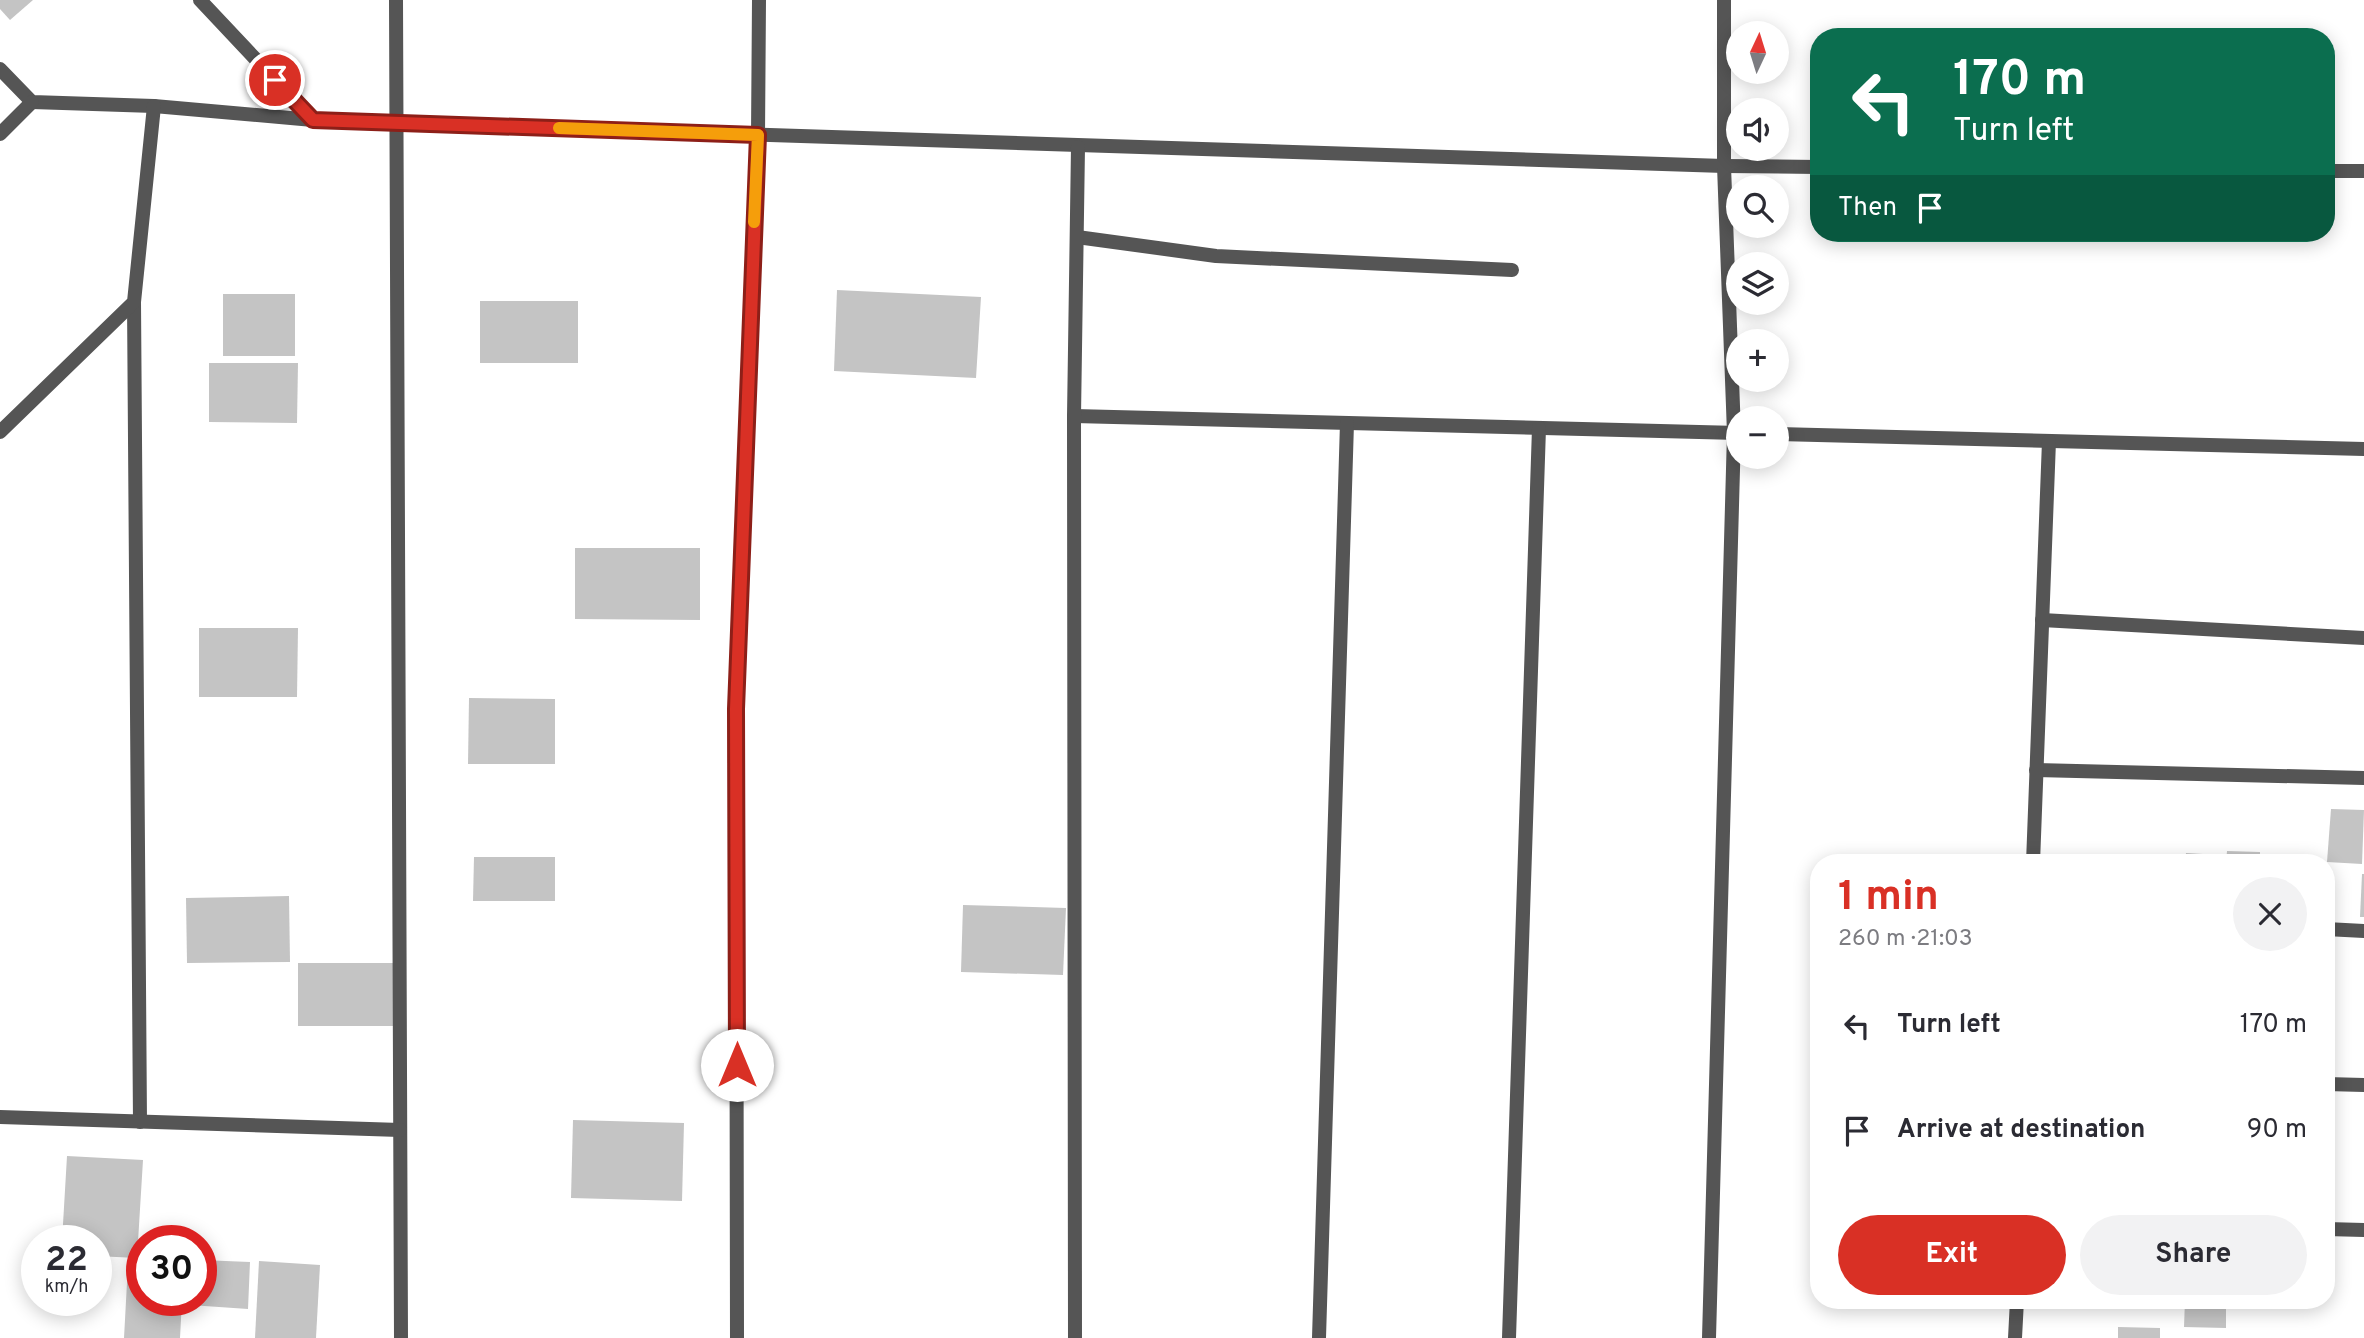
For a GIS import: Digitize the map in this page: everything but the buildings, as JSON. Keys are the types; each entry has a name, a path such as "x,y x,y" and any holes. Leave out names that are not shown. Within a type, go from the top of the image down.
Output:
{"street":[{"path":"200,0 313,120"},
{"path":"396,0 401,1338"},
{"path":"737,1338 736,709 758,135 759,0"},
{"path":"1724,0 1724,166 1735,406"},
{"path":"0,69 32,102 154,106 313,120 1078,147 1810,167"},
{"path":"0,134 32,102"},
{"path":"140,1122 134,302 154,106"},
{"path":"1075,1338 1074,416 1078,147"},
{"path":"2335,171 2364,171"},
{"path":"1077,237 1216,256 1512,270"},
{"path":"0,432 134,302"},
{"path":"1074,416 1726,433"},
{"path":"1319,1338 1347,423"},
{"path":"1510,1338 1539,428"},
{"path":"1789,434 2364,449"},
{"path":"2033,854 2049,441"},
{"path":"1709,1338 1735,469"},
{"path":"2042,620 2364,638"},
{"path":"2036,770 2364,778"},
{"path":"2335,929 2364,931"},
{"path":"2335,1084 2364,1085"},
{"path":"0,1117 400,1130"},
{"path":"2335,1229 2364,1230"},
{"path":"2015,1338 2017,1309"}],"slow traffic":[{"path":"559,128 758,135 754,222"}],"route":[{"path":"275,80 313,120 758,135 736,709 737,1065"}]}
